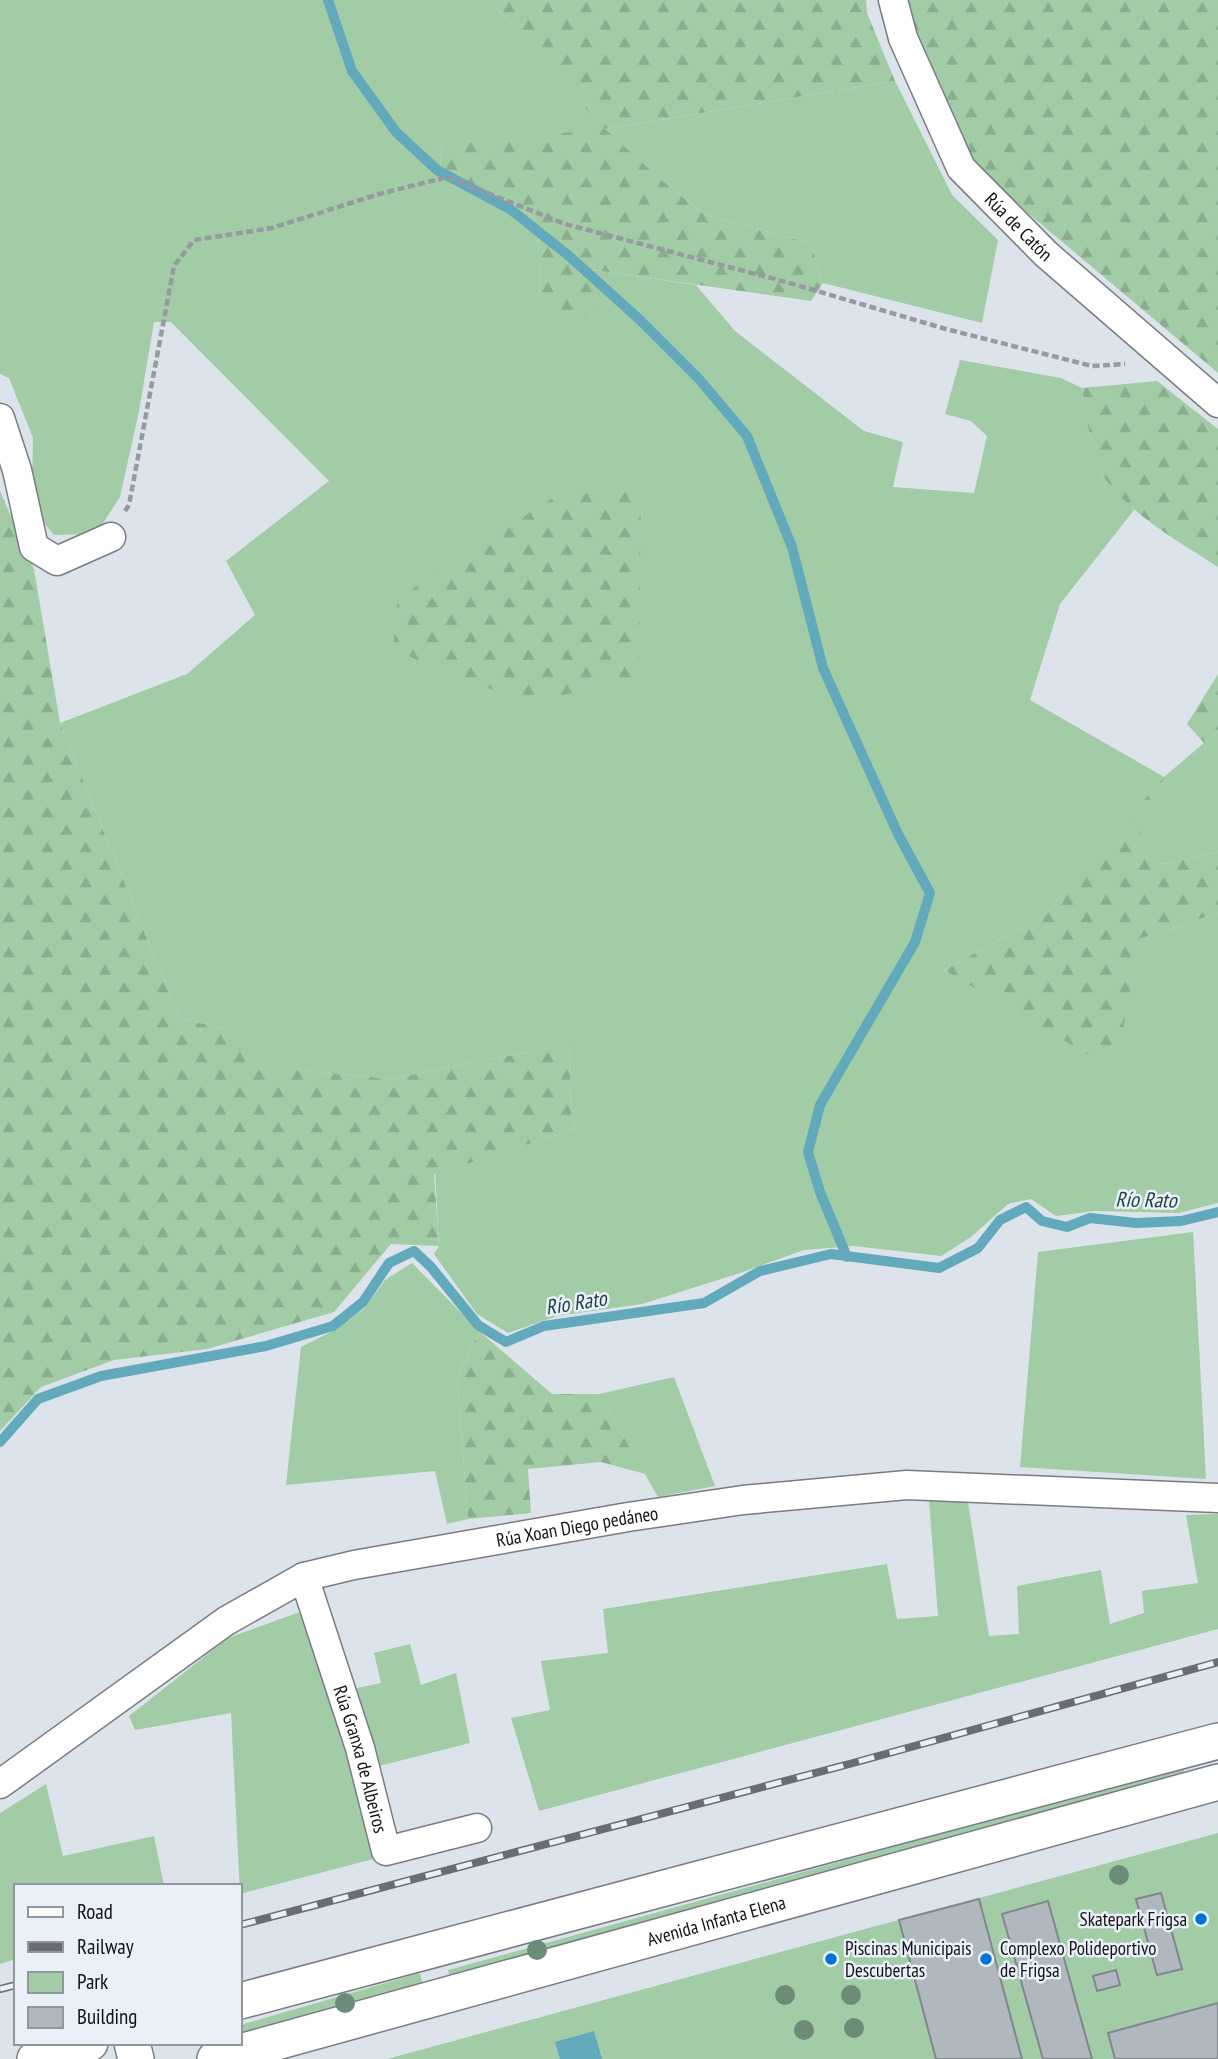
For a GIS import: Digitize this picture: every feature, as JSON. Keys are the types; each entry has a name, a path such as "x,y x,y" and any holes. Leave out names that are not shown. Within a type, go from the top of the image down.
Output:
{"street":[{"name":"Rúa de Catón","path":"893,0 903,38 961,168 1046,254 1218,403"},
{"path":"0,418 17,470 34,547 57,561 111,537"},
{"name":"Rúa Xoan Diego pedáneo","path":"0,1784 226,1620 304,1577 354,1565 628,1517 743,1500 907,1485 1218,1498"},
{"name":"Rúa Granxa de Albeiros","path":"304,1577 360,1748 386,1851 477,1828"},
{"path":"242,2000 1218,1741"},
{"name":"Avenida Infanta Elena","path":"215,2059 1218,1782"},
{"path":"35,2059 83,2045"}],"path":[{"path":"111,537 129,505 174,266 194,240 272,228 379,194 448,177 565,224 786,282 946,329 1092,366 1167,360"}],"green space":[{"path":"0,0 490,0 605,129 895,81 952,195 998,240 982,323 823,283 811,243 705,215 659,178 442,145 440,166 538,219 540,299 593,270 696,285 735,331 864,431 903,442 893,487 974,493 987,436 971,421 945,414 960,360 1061,378 1082,388 1090,437 1103,476 1134,510 1060,604 1030,700 1164,777 1218,731 1218,852 1163,864 1132,852 1162,780 1045,915 944,970 1139,939 1218,913 1218,1203 1179,1213 1095,1211 1056,1216 1031,1199 1008,1204 971,1237 941,1256 854,1246 804,1250 642,1304 557,1316 508,1333 477,1314 434,1254 439,1246 435,1173 576,1129 571,1114 569,1044 391,1079 252,1065 234,1031 179,1018 60,723 187,674 255,615 226,561 329,481 171,322 154,322 139,411 120,497 96,534 54,535 39,517 32,486 33,438 9,378 0,374"},
{"path":"490,0 866,0 867,13 895,81 605,129 705,215 811,243 823,283 811,301 593,270 600,310 568,329 540,299 538,219 440,166 442,145 604,129"},
{"path":"904,0 1218,0 1218,373 972,166 914,35"},
{"path":"1157,381 1218,429 1218,567 1141,516 1115,491 1099,468 1082,388"},
{"path":"641,488 639,676 528,704 393,650 398,598 554,497"},
{"path":"0,491 34,569 60,723 179,1018 234,1031 253,1065 391,1079 569,1044 571,1114 576,1129 434,1174 439,1246 391,1244 334,1312 207,1349 114,1360 41,1387 0,1431"},
{"path":"1218,674 1218,731 1204,743 1187,724"},
{"path":"1164,777 1132,852 1163,864 1218,852 1218,913 1139,939 1116,1071 944,970 1045,915"},
{"path":"1193,1232 1206,1479 1020,1467 1038,1252"},
{"path":"412,1263 480,1332 457,1380 468,1519 447,1524 435,1471 286,1485 301,1347 335,1330 365,1308 385,1280"},
{"path":"480,1332 552,1394 599,1394 645,1474 601,1462 528,1469 531,1513 468,1519 457,1380"},
{"path":"674,1377 715,1486 658,1497 599,1394"},
{"path":"929,1500 968,1502 989,1636 1019,1634 1017,1586 1101,1570 1110,1624 1144,1613 1142,1591 1198,1583 1186,1515 1218,1514 1218,1629 539,1811 511,1718 550,1710 541,1661 608,1653 603,1609 887,1564 897,1619 938,1616"},
{"path":"311,1608 377,1858 242,1893 231,1713 135,1730 129,1716 228,1638"},
{"path":"410,1644 421,1685 456,1673 470,1743 371,1768 348,1690 381,1683 374,1653"},
{"path":"1183,1767 1186,1780 450,1978 448,1970"},
{"path":"46,1784 63,1856 154,1836 164,1884 14,1884 14,1960 0,1964 0,1813"},
{"name":"Complexo Polideportivo de Frigsa","path":"1218,1833 1218,2059 387,2059"},
{"path":"420,1973 423,1985 242,2034 242,2024"}],"water":[{"path":"594,2031 602,2059 560,2059 555,2042"}],"building":[{"path":"1161,1893 1182,1969 1157,1975 1136,1899"},
{"path":"979,1899 1022,2059 936,2059 899,1920"},
{"path":"1048,1901 1092,2059 1043,2059 1002,1914"},
{"path":"1116,1970 1120,1985 1097,1991 1093,1976"},
{"path":"1218,2003 1218,2059 1115,2059 1108,2033"}],"waterway":[{"path":"328,0 352,71 396,132 437,170 510,209 569,256 639,319 699,379 747,436 792,547 823,668 898,834 930,893 915,942 820,1105 808,1152 820,1192 847,1257"},
{"name":"Río Rato","path":"0,1442 38,1399 101,1376 266,1346 333,1326 363,1302 389,1263 414,1251 431,1267 478,1325 506,1342 544,1326 704,1303 760,1271 831,1254 939,1268 978,1248 1000,1220 1026,1207 1042,1221 1067,1227 1090,1218 1136,1223 1181,1221 1218,1212"}],"railway":[{"path":"242,1924 853,1763 1218,1662"},
{"path":"0,1989 14,1986"}],"place":[{"name":"Skatepark Frigsa","path":"1201,1919"},
{"name":"Piscinas Municipais Descubertas","path":"831,1959"},
{"name":"Complexo Polideportivo de Frigsa","path":"986,1959"}]}
